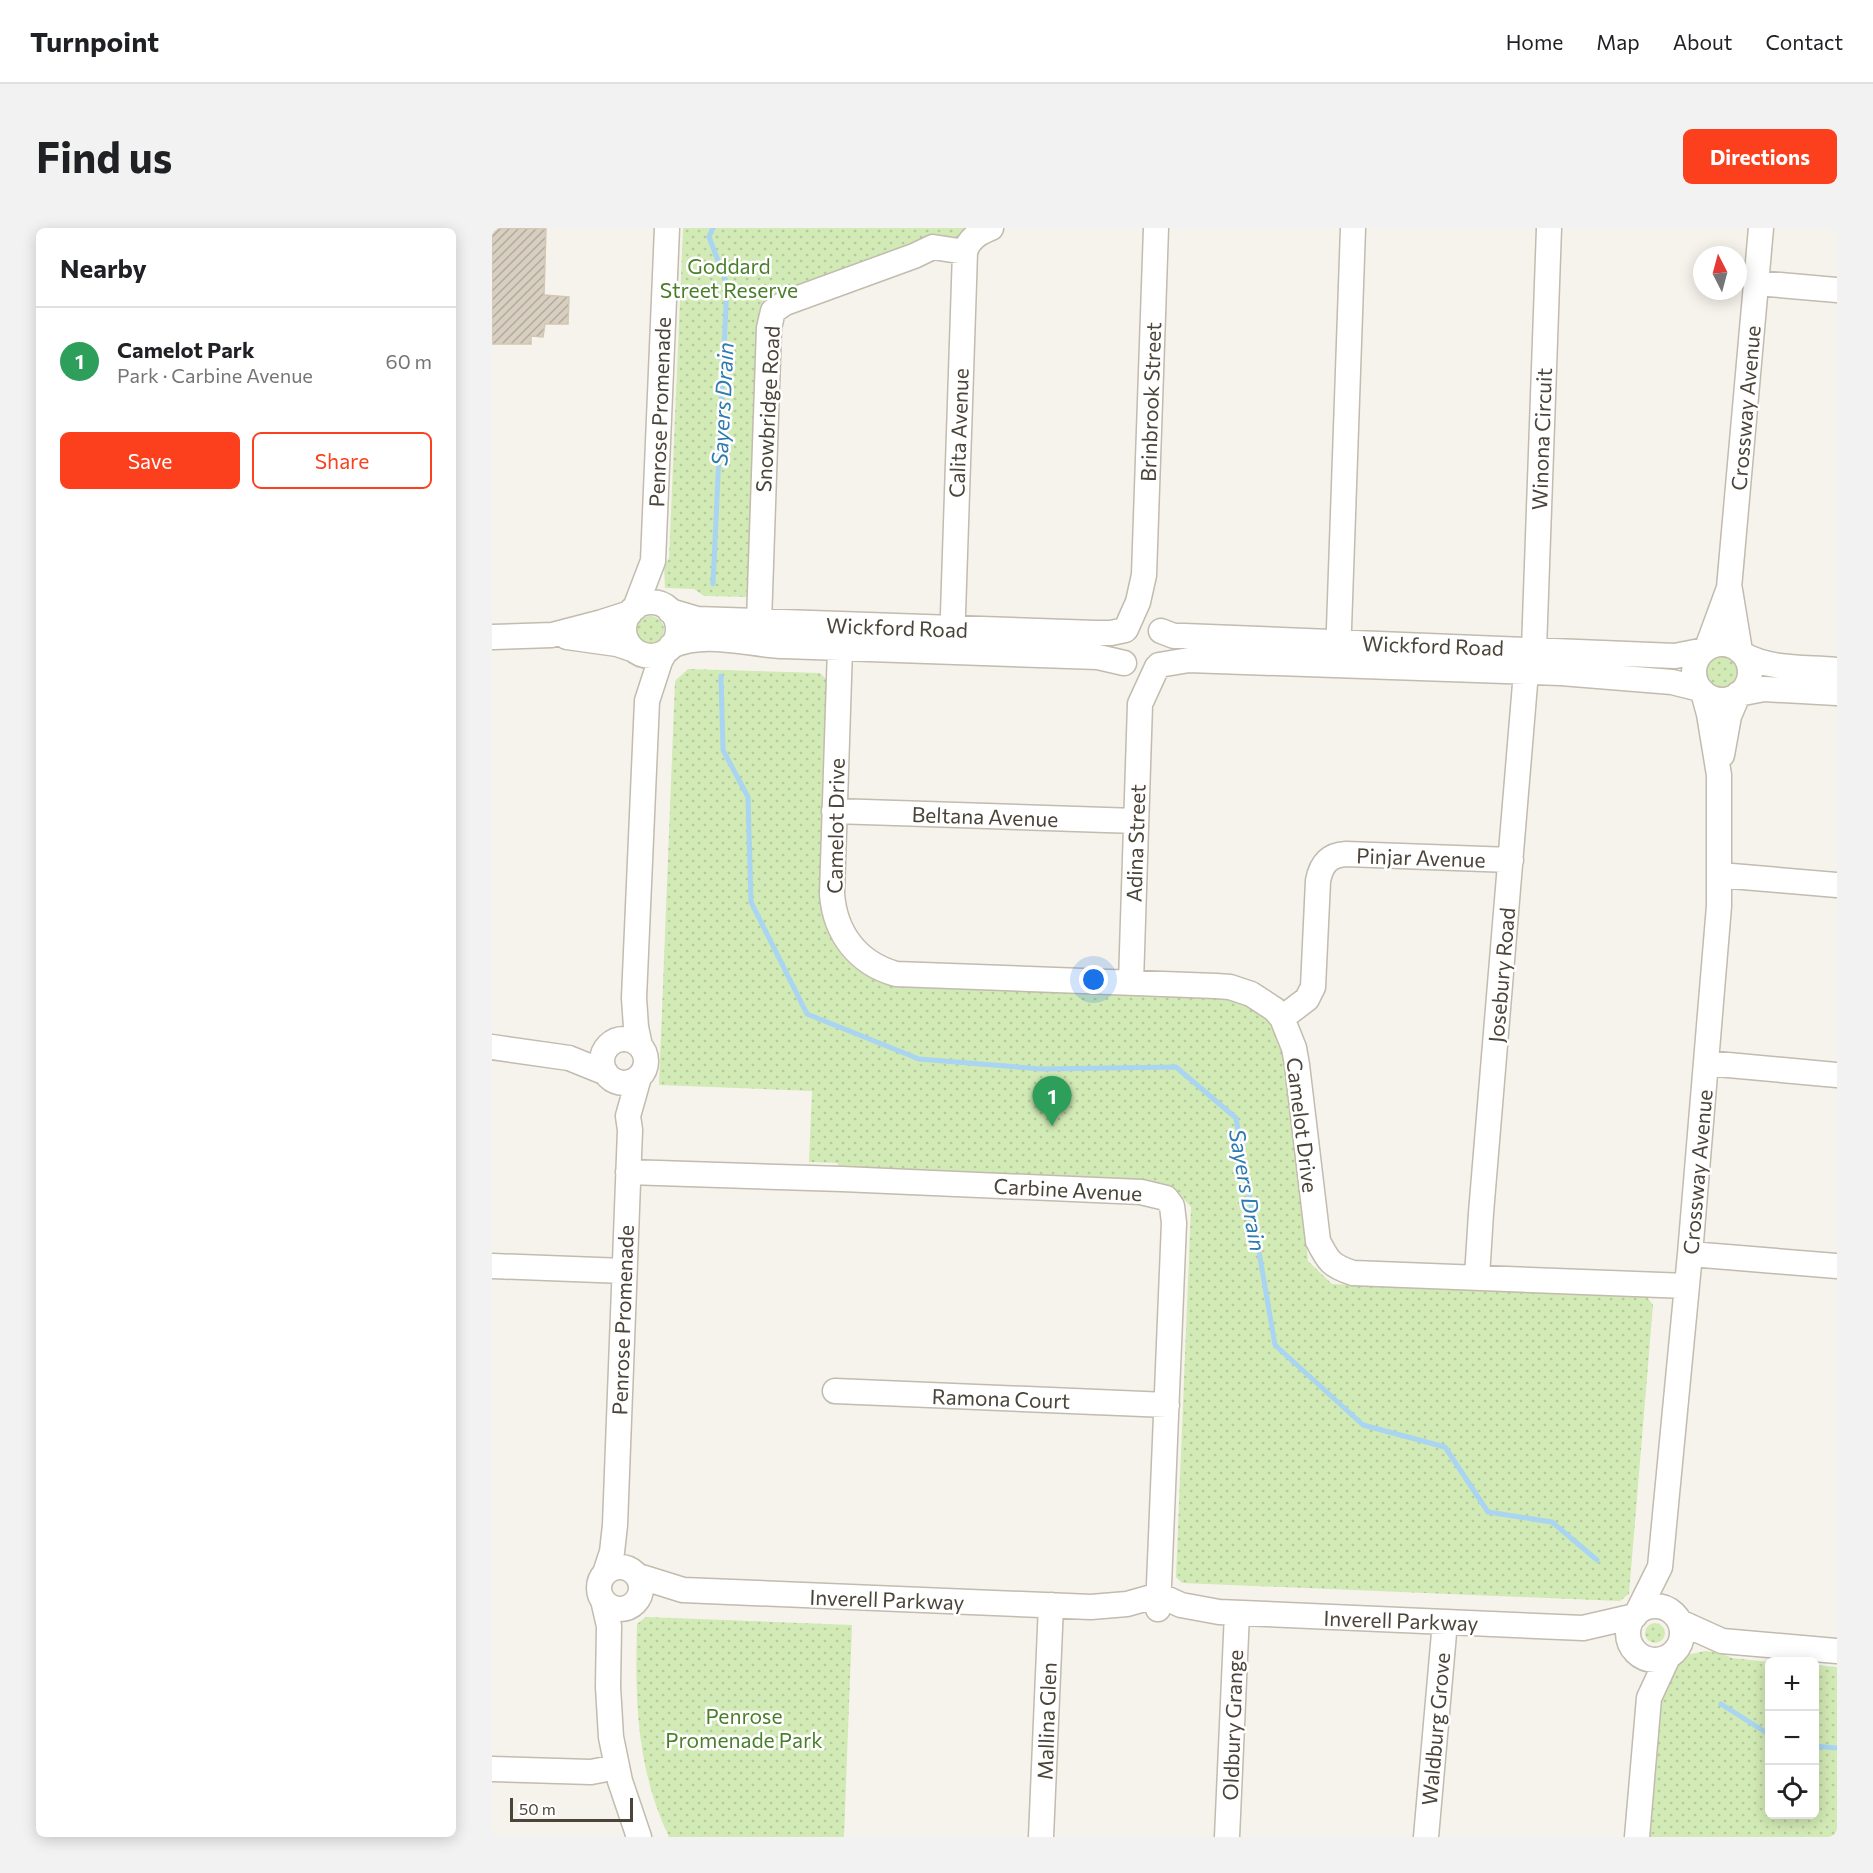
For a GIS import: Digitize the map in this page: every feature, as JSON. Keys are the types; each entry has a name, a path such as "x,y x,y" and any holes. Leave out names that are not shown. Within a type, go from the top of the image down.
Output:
{"street":[{"name":"Penrose Promenade","path":"666,228 653,561 669,610"},
{"path":"964,260 967,245 975,236 991,228"},
{"name":"Brinbrook Street","path":"1126,629 1138,602 1144,575 1156,228"},
{"path":"1338,654 1353,228"},
{"name":"Winona Circuit","path":"1534,649 1549,228"},
{"name":"Crossway Avenue","path":"1706,649 1729,588 1761,228"},
{"name":"Snowbridge Road","path":"759,622 771,315 785,303 933,248 964,260"},
{"name":"Calita Avenue","path":"952,640 964,260"},
{"path":"1756,284 1837,290"},
{"name":"Penrose Promenade","path":"632,610 653,561"},
{"name":"Brinbrook Street","path":"1144,575 1159,629"},
{"name":"Crossway Avenue","path":"1729,588 1742,653"},
{"path":"552,635 602,622 651,603 660,604 669,610 677,627 676,637 660,661 647,701 634,998 640,1046"},
{"path":"632,610 625,621 624,631 626,641 633,649 647,701"},
{"name":"Wickford Road","path":"669,610 697,620 759,622 952,640 1098,657 1125,664"},
{"path":"1141,623 1159,629 1167,645 1164,659 1158,666 1141,672 1125,664 1118,650 1120,636 1126,629 1141,623"},
{"name":"Wickford Road","path":"668,649 697,639 708,638 761,645 840,648 1111,633 1126,629"},
{"name":"Wickford Road","path":"1159,629 1174,636 1526,672 1636,678 1672,682 1701,690"},
{"path":"492,637 552,635 602,641 633,649 646,656 657,655 668,649"},
{"path":"1837,670 1754,661 1727,644 1719,644 1706,649 1698,657 1694,670 1696,683 1701,690 1720,700 1764,689 1837,693"},
{"name":"Camelot Drive","path":"840,648 832,894 834,913 848,943 864,959 874,966 896,974 1216,986 1242,990 1263,1000 1282,1018 1294,1048 1318,1241 1328,1260 1337,1268 1353,1273 1687,1286"},
{"name":"Wickford Road","path":"1158,666 1189,660 1338,654 1534,649 1675,656 1706,649"},
{"path":"1738,694 1746,686 1750,675 1749,664 1742,653"},
{"name":"Adina Street","path":"1125,664 1140,704 1131,982"},
{"name":"Adina Street","path":"1140,704 1158,666"},
{"name":"Josebury Road","path":"1477,1277 1480,1214 1526,672"},
{"name":"Crossway Avenue","path":"1636,1615 1660,1567 1690,1254 1720,875 1719,776 1709,714 1701,690"},
{"name":"Crossway Avenue","path":"1719,776 1729,716 1738,694"},
{"name":"Beltana Avenue","path":"834,811 1136,821"},
{"name":"Pinjar Avenue","path":"1282,1018 1307,999 1313,987 1318,881 1321,868 1330,858 1346,854 1511,860"},
{"path":"1720,875 1837,885"},
{"path":"608,1075 602,1061 603,1053 624,1023 634,998"},
{"path":"492,1047 569,1058 624,1083 639,1077 645,1065 645,1054 640,1046 625,1039 591,1053 569,1058"},
{"path":"1706,1063 1837,1075"},
{"name":"Penrose Promenade","path":"608,1075 628,1116"},
{"name":"Penrose Promenade","path":"605,1573 610,1563 615,1525 628,1116 639,1077"},
{"name":"Carbine Avenue","path":"628,1172 1141,1192 1160,1195 1170,1202 1174,1223 1158,1602"},
{"path":"1690,1254 1837,1266"},
{"path":"492,1266 624,1271"},
{"name":"Ramona Court","path":"835,1391 1167,1405"},
{"name":"Penrose Promenade","path":"615,1525 635,1574"},
{"path":"610,1651 640,1592 635,1574 621,1567 610,1569 605,1573 599,1589 609,1626 609,1707 617,1767 639,1837"},
{"name":"Crossway Avenue","path":"1660,1567 1668,1595 1679,1620"},
{"name":"Inverell Parkway","path":"635,1574 683,1590 1091,1607 1158,1602 1228,1613 1583,1628 1636,1615"},
{"name":"Inverell Parkway","path":"634,1603 683,1590"},
{"path":"603,1600 614,1608 627,1608 634,1603"},
{"name":"Mallina Glen","path":"1041,1837 1051,1605"},
{"path":"1649,1698 1636,1652 1628,1634 1636,1615 1645,1609 1663,1608 1679,1620 1722,1641"},
{"name":"Oldbury Grange","path":"1227,1837 1228,1613"},
{"path":"1637,1837 1649,1698 1669,1656 1680,1644 1682,1629 1679,1620"},
{"name":"Waldburg Grove","path":"1426,1837 1445,1622"},
{"name":"Inverell Parkway","path":"1583,1628 1615,1640 1636,1652"},
{"path":"1636,1652 1652,1660 1693,1647 1722,1641 1837,1651"},
{"path":"492,1769 582,1772 617,1767"}],"green space":[{"name":"Goddard Street Reserve","path":"683,228 974,228 956,243 779,298 752,597 704,596 694,589 665,588 664,565 669,559"},
{"path":"650,616 660,620 664,630 660,640 650,644 640,640 636,630 640,620"},
{"path":"1723,655 1735,660 1740,672 1735,684 1723,689 1711,684 1706,672 1711,660"},
{"path":"688,669 820,673 827,680 820,898 829,934 847,961 860,971 874,979 910,987 1225,999 1244,1004 1265,1018 1274,1029 1288,1060 1308,1261 1332,1284 1647,1297 1653,1305 1629,1594 1620,1601 1182,1583 1176,1577 1191,1207 1172,1186 838,1173 838,1163 809,1162 812,1091 659,1085 675,681"},
{"name":"Penrose Promenade Park","path":"646,1617 852,1625 844,1837 669,1837 650,1785 640,1733 637,1624"},
{"path":"1655,1623 1662,1626 1665,1633 1662,1640 1655,1643 1648,1640 1645,1633 1648,1626"},
{"path":"1705,1651 1721,1653 1732,1658 1765,1661 1765,1819 1819,1819 1819,1665 1837,1667 1837,1837 1649,1837 1661,1694 1675,1663 1686,1655"}],"building":[{"path":"492,228 546,229 544,295 569,297 568,324 545,324 543,337 531,336 531,344 492,344"}],"waterway":[{"name":"Sayers Drain","path":"713,228 709,237 727,284 713,584"},
{"name":"Sayers Drain","path":"721,676 723,750 748,797 751,902 807,1014 919,1059 1042,1069 1176,1067 1236,1118 1275,1345 1363,1425 1445,1447 1488,1512 1552,1522 1597,1560"},
{"name":"Sayers Drain","path":"1721,1704 1765,1732"},
{"name":"Sayers Drain","path":"1819,1746 1837,1748"}],"place":[{"name":"Camelot Park","path":"1052,1126"}]}
